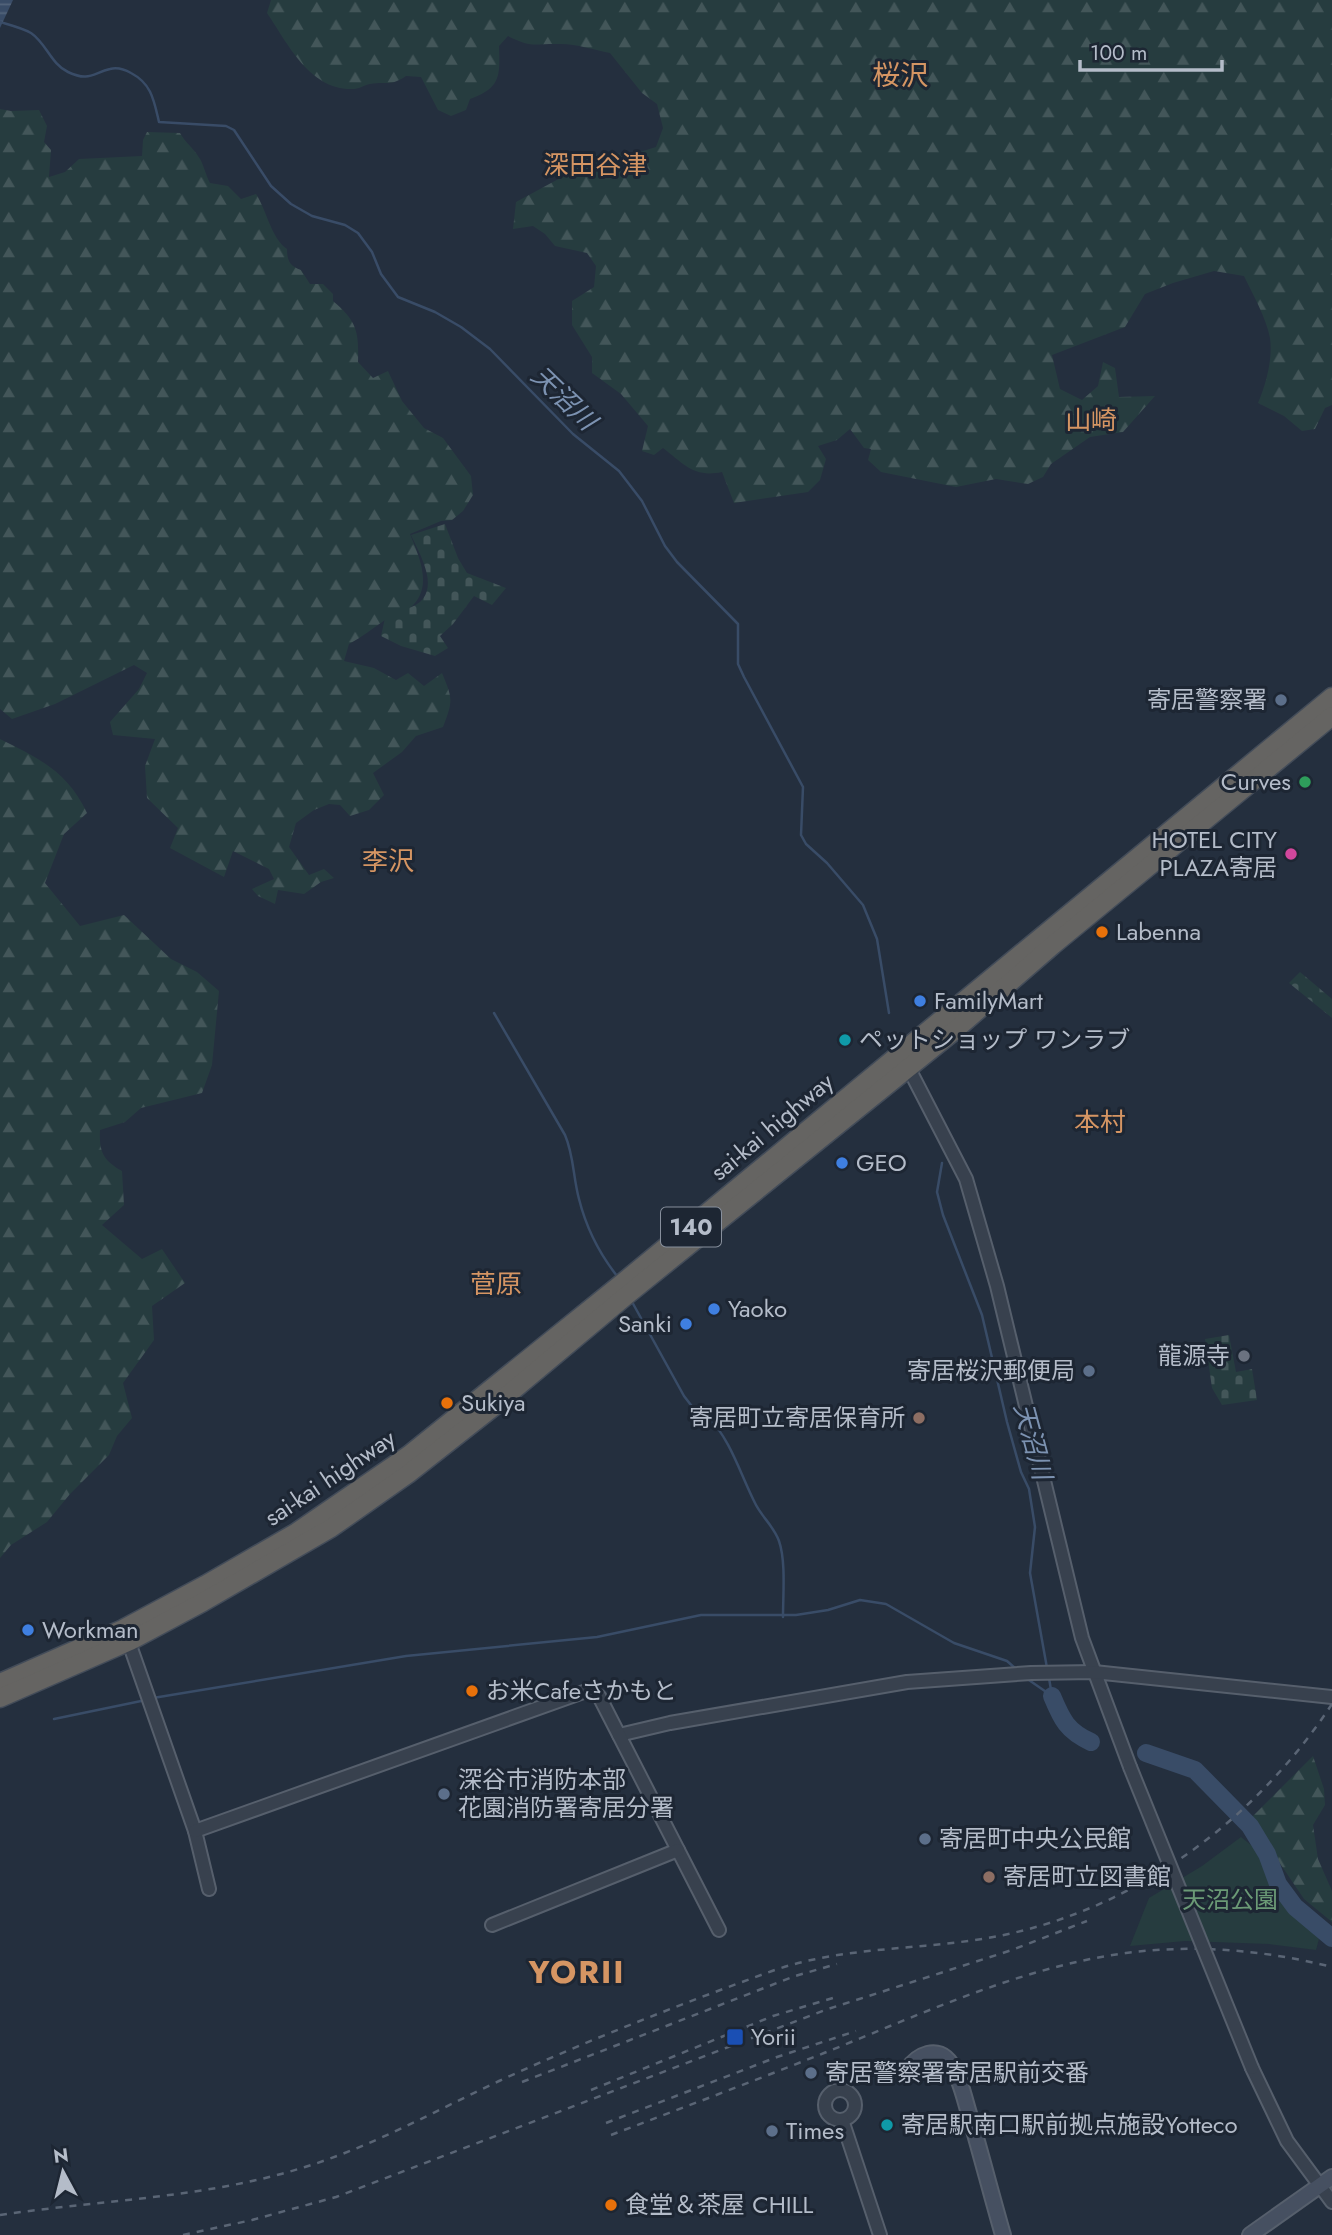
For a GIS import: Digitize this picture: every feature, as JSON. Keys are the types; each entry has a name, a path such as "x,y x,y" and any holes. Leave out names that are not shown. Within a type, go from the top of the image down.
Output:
{"highway":[{"name":"sai-kai highway","path":"0,1698 126,1635 297,1532 409,1455 904,1060 1332,697"},
{"name":"sai-kai highway","path":"904,1060 954,1031 1053,945 1332,716"},
{"name":"sai-kai highway","path":"0,1683 126,1635"}],"main road":[{"path":"907,2070 916,2059 927,2053 939,2054 951,2064 964,2097 1003,2235"},
{"path":"1250,2235 1326,2181"}],"street":[{"path":"904,1060 966,1180 997,1286 1048,1505 1082,1638 1094,1672 1252,2068 1287,2141 1326,2181 1332,2202"},
{"path":"126,1635 195,1831 209,1889"},
{"path":"619,1735 670,1723 907,1682 1031,1673 1094,1672 1332,1697"},
{"path":"195,1831 589,1690 599,1696 719,1930"},
{"path":"492,1925 678,1850"},
{"path":"842,2120 880,2235"}],"green space":[{"path":"271,0 1332,0 1332,405 1325,408 1315,429 1302,431 1284,416 1258,403 1271,354 1266,322 1244,276 1214,271 1145,294 1125,327 1052,355 1060,389 1082,400 1098,386 1103,362 1115,368 1119,397 1155,396 1123,432 1090,437 1051,464 1043,477 1028,484 996,479 956,487 881,472 868,460 871,449 864,448 850,429 837,440 818,446 826,459 820,480 808,492 734,503 722,472 697,471 663,448 654,455 642,451 648,426 621,394 592,373 592,357 572,325 572,301 594,287 596,266 587,253 555,246 545,234 533,226 513,229 516,202 564,176 594,155 640,152 656,147 663,128 657,104 642,93 610,53 567,44 529,44 508,36 499,46 498,73 493,85 470,99 466,110 451,116 438,110 421,77 406,76 392,83 370,84 356,89 338,88 313,74 292,51 267,13"},
{"path":"0,109 39,110 47,126 44,142 51,150 49,177 65,172 79,159 142,156 143,140 147,132 180,133 200,159 210,183 228,186 241,199 256,194 273,231 287,249 290,262 301,270 310,284 323,284 333,294 333,301 352,321 357,335 358,362 373,378 388,371 402,401 424,428 443,438 471,476 473,495 463,511 452,520 441,521 410,534 423,576 423,586 414,604 349,644 344,661 374,668 396,680 408,673 424,686 442,673 450,700 443,727 416,736 402,752 373,773 384,795 369,810 350,816 340,805 329,804 314,810 296,823 289,847 309,875 324,869 334,878 321,882 304,894 278,890 275,904 258,896 252,889 274,879 269,869 233,851 224,877 170,848 178,828 147,798 145,766 155,739 113,735 110,722 139,689 147,673 134,665 55,704 12,719 0,709"},
{"path":"445,524 467,573 506,588 492,605 474,596 453,624 440,636 448,648 435,656 401,646 381,636 385,618 420,602 428,587 426,569 411,535"},
{"path":"0,739 51,768 71,787 87,813 64,834 45,883 80,926 124,915 171,959 197,972 219,991 212,1065 202,1093 141,1108 125,1122 100,1130 100,1144 104,1155 122,1171 124,1205 102,1225 142,1259 162,1249 185,1283 152,1306 154,1340 123,1383 132,1418 117,1436 109,1455 70,1494 47,1522 11,1545 0,1558"},
{"path":"1300,972 1332,999 1332,1018 1289,983"},
{"path":"1229,1335 1236,1372 1252,1369 1257,1400 1222,1405 1212,1388 1205,1339"},
{"path":"1313,1756 1324,1789 1325,1805 1313,1825 1318,1859 1332,1891 1332,1922 1304,1899 1250,1819"},
{"name":"天沼公園","path":"1241,1837 1256,1849 1272,1889 1319,1939 1316,1950 1269,1944 1185,1941 1130,1946 1149,1898 1202,1866"}],"water":[{"path":"0,0 13,0 0,28"}],"waterway":[{"name":"天沼川","path":"0,22 31,33 57,64 75,75 90,76 115,68 126,70 138,77 151,94 159,122 226,126 234,130 271,186 291,204 312,216 345,225 358,233 372,252 381,274 398,297 435,312 490,349 573,434 619,471 642,501 665,546 677,562 738,624 738,664 803,787 801,835 806,844 827,863 863,905 877,939 889,1013"},
{"path":"494,1013 565,1135 585,1220 604,1258 617,1276"},
{"name":"天沼川","path":"942,1163 937,1192 943,1215 982,1315 1007,1422 1021,1472 1029,1489 1035,1527 1030,1573 1047,1668"},
{"path":"631,1300 684,1396 694,1409"},
{"path":"707,1415 723,1436 756,1505 779,1541 783,1568 783,1617"},
{"path":"153,1698 406,1656 597,1637 701,1615 796,1615 828,1610 860,1600 886,1604 954,1643 1007,1661 1016,1669"},
{"path":"1026,1678 1052,1696"},
{"name":"天沼川","path":"1049,1678 1052,1696"},
{"path":"1052,1696 1066,1724 1076,1734 1091,1742"},
{"path":"54,1719 146,1700"},
{"path":"1146,1753 1195,1770 1250,1826 1267,1854 1278,1884 1295,1907 1332,1938"}],"railway":[{"path":"0,2215 192,2192 305,2167 379,2138 566,2051 772,1971 797,1963 847,1954 975,1940 1029,1929 1081,1912 1131,1889 1178,1860 1222,1827 1263,1790 1299,1749 1332,1704"},
{"path":"183,2235 336,2197 825,2010 1012,1950 1087,1921"},
{"path":"611,2135 935,2008 1048,1969 1126,1953 1178,1949 1230,1950 1281,1956 1332,1967"},
{"path":"522,2082 795,1976 837,1964"},
{"path":"591,2090 773,2016 836,1997"},
{"path":"606,2123 777,2057 856,2031"}],"place":[{"name":"寄居警察署","path":"1281,700"},
{"name":"Curves","path":"1305,782"},
{"name":"HOTEL CITY PLAZA寄居","path":"1291,854"},
{"name":"Labenna","path":"1102,932"},
{"name":"FamilyMart","path":"920,1001"},
{"name":"ペットショップ ワンラブ","path":"845,1040"},
{"name":"GEO","path":"842,1163"},
{"name":"Yaoko","path":"714,1309"},
{"name":"Sanki","path":"686,1324"},
{"name":"龍源寺","path":"1244,1356"},
{"name":"寄居桜沢郵便局","path":"1089,1371"},
{"name":"Sukiya","path":"447,1403"},
{"name":"寄居町立寄居保育所","path":"919,1418"},
{"name":"Workman","path":"28,1630"},
{"name":"お米Cafeさかもと","path":"472,1691"},
{"name":"深谷市消防本部 花園消防署寄居分署","path":"444,1794"},
{"name":"寄居町中央公民館","path":"925,1839"},
{"name":"寄居町立図書館","path":"989,1877"},
{"name":"Yorii","path":"735,2037"},
{"name":"寄居警察署寄居駅前交番","path":"811,2073"},
{"name":"寄居駅南口駅前拠点施設Yotteco","path":"887,2125"},
{"name":"Times","path":"772,2131"},
{"name":"食堂＆茶屋 CHILL","path":"611,2205"}],"district":[{"name":"桜沢","path":"900,75"},
{"name":"深田谷津","path":"595,165"},
{"name":"山崎","path":"1091,420"},
{"name":"李沢","path":"388,861"},
{"name":"本村","path":"1100,1122"},
{"name":"菅原","path":"496,1284"},
{"name":"YORII","path":"577,1972"}]}
